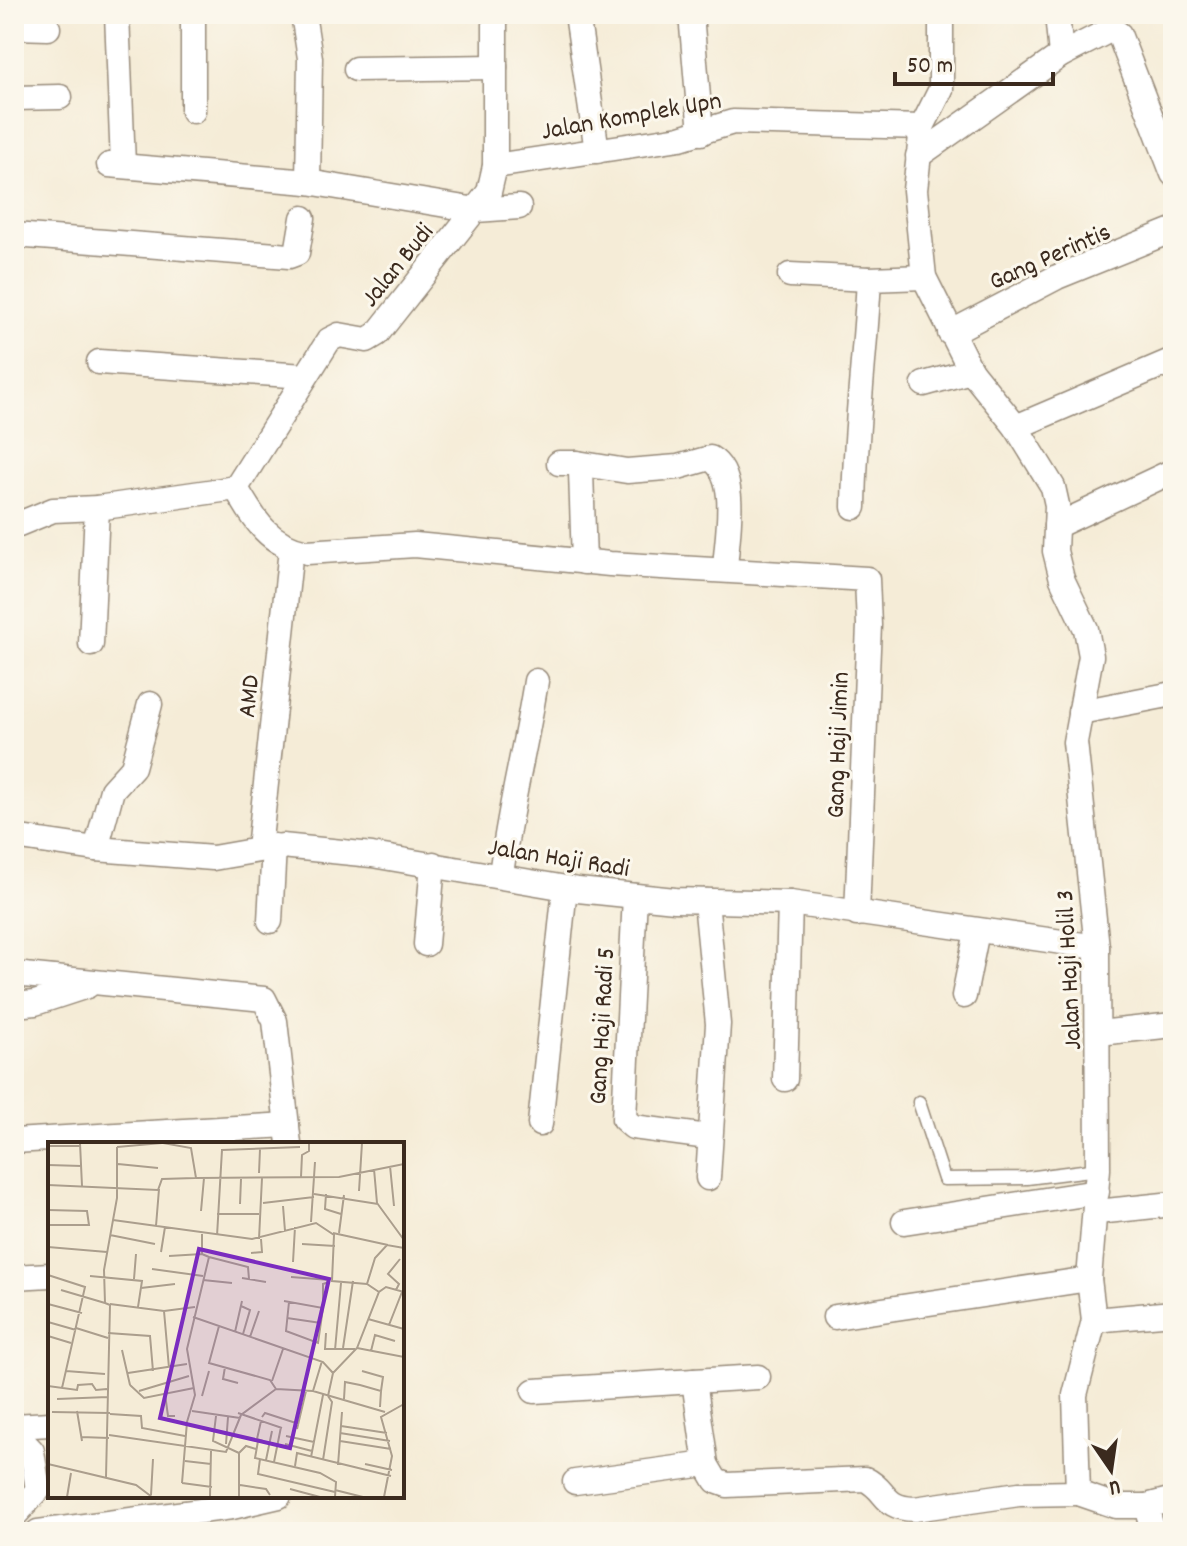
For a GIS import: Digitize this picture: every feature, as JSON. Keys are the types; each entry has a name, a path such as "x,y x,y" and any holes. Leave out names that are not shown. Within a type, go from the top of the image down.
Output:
{"street":[{"path":"117,14 116,165 308,182 476,210 519,207"},
{"path":"193,14 193,111"},
{"path":"303,14 310,58 308,182"},
{"name":"Jalan Budi","path":"236,488 305,376 334,336 360,340 377,334 489,192 495,166 495,14"},
{"path":"577,14 597,151"},
{"path":"691,14 701,133"},
{"name":"Jalan Haji Holil 3","path":"941,14 941,89 922,127 915,190 924,277 971,371 1016,427 1053,487 1055,551 1062,579 1077,604 1091,656 1075,742 1097,947 1099,1033 1097,1191 1089,1279 1094,1320 1075,1395 1078,1493"},
{"path":"1057,14 1061,55"},
{"path":"14,27 48,28"},
{"path":"918,156 1061,55 1108,30 1116,31 1173,174"},
{"path":"356,69 495,67"},
{"path":"14,98 60,97"},
{"name":"Jalan Komplek Upn","path":"495,166 701,133 733,122 922,127"},
{"path":"14,235 289,256 297,253 303,218"},
{"name":"Gang Perintis","path":"950,333 1057,277 1173,230"},
{"path":"790,275 869,279 924,277"},
{"path":"854,507 855,431 864,385 869,279"},
{"path":"1016,427 1173,360"},
{"path":"99,362 305,376"},
{"path":"924,384 971,371"},
{"path":"14,526 53,510 97,508 236,488 260,528 291,549 307,552 415,545 584,562 725,570 727,485 718,463 710,458 678,467 627,471 568,463 581,471 584,562"},
{"path":"1056,526 1173,471"},
{"path":"91,644 97,508"},
{"name":"AMD","path":"270,921 267,847 291,549"},
{"name":"Gang Haji Jimin","path":"725,570 867,579 867,670 857,914"},
{"path":"501,875 507,821 525,750 536,681"},
{"path":"1080,712 1173,694"},
{"path":"96,849 112,790 133,767 150,704"},
{"name":"Jalan Haji Radi","path":"14,837 96,849 213,858 267,847 433,864 565,888 635,896 790,903 1097,947"},
{"path":"426,944 433,864"},
{"path":"540,1124 565,888"},
{"name":"Gang Haji Radi 5","path":"635,896 624,1119 633,1127 708,1137"},
{"path":"706,901 718,1024 708,1137 708,1178"},
{"path":"785,1079 790,903"},
{"path":"964,996 977,931"},
{"path":"14,974 264,999 275,1021 288,1135 14,1141"},
{"path":"14,1005 35,1003 93,984"},
{"path":"1099,1033 1173,1025"},
{"path":"904,1222 1097,1191 1173,1204"},
{"path":"14,1277 48,1275"},
{"path":"835,1317 1089,1279"},
{"path":"1094,1320 1173,1313"},
{"path":"534,1391 758,1377"},
{"path":"694,1381 706,1464 716,1481 727,1485 865,1479 874,1483 888,1502 900,1509 1019,1494 1078,1493 1116,1506 1146,1506 1173,1499"},
{"path":"14,1516 38,1490 32,1451 15,1435 48,1425"},
{"path":"575,1482 706,1464"},
{"path":"38,1532 232,1507 269,1498"},
{"path":"1146,1506 1153,1532"}],"lane":[{"path":"919,1102 944,1179 1027,1178 1097,1191"}]}
